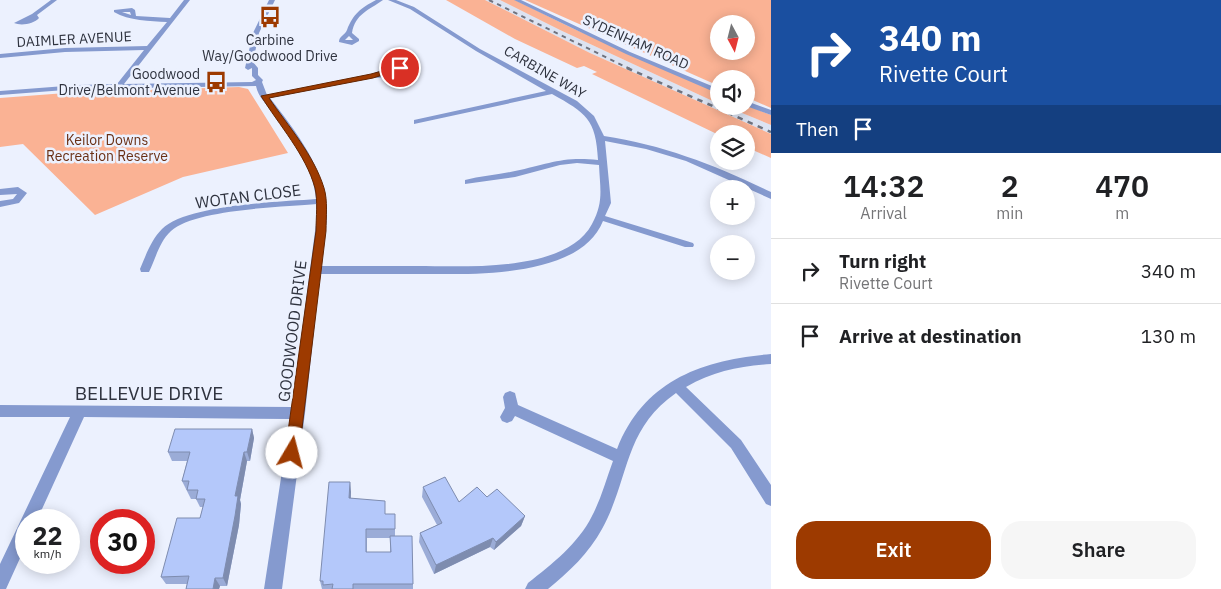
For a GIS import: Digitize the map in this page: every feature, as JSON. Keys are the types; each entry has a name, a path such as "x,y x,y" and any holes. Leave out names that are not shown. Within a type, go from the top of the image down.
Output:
{"street":[{"path":"34,15 54,0"},
{"path":"118,87 188,0"},
{"path":"247,82 251,51 256,33 272,0"},
{"path":"349,33 350,24 358,13 380,0"},
{"name":"CARBINE WAY","path":"316,270 482,270 524,266 557,256 581,244 599,225 602,218 606,203 601,138 598,128 587,112 463,41 412,8 390,0"},
{"name":"SYDENHAM ROAD","path":"517,0 611,45 710,88"},
{"path":"134,16 170,20"},
{"name":"DAIMLER AVENUE","path":"0,56 65,50 149,48"},
{"name":"GOODWOOD DRIVE","path":"250,63 256,68 254,73 260,87 312,167 320,189 321,201 321,231 273,589"},
{"path":"0,93 57,88 219,85 247,82 260,87 373,76"},
{"name":"GOODWOOD DRIVE","path":"247,82 260,87"},
{"path":"416,123 554,92"},
{"path":"755,107 771,113"},
{"path":"601,138 653,146 684,156 771,196"},
{"path":"467,183 515,174 560,162 577,160 603,163"},
{"path":"0,192 18,190 22,193 16,201 0,204"},
{"name":"WOTAN CLOSE","path":"145,270 158,240 170,227 184,220 213,213 321,201"},
{"path":"602,218 689,245"},
{"path":"534,589 554,575 596,525 609,497 621,458 633,429 652,405 677,386 694,377 737,362 771,359"},
{"path":"677,386 736,444 750,462 771,499"},
{"path":"510,407 621,458"},
{"name":"BELLEVUE DRIVE","path":"0,411 298,412"},
{"path":"34,509 80,411"},
{"path":"0,583 15,551"}],"shaded area":[{"path":"485,0 500,0 710,100 710,107 590,53"},
{"path":"729,115 747,115 771,125 771,134 755,127 755,125"}],"green space":[{"path":"446,0 485,0 590,53 710,107 710,115 729,115 751,125 710,125 710,131 592,74 597,72 584,66 577,68 515,39"},
{"path":"500,0 515,0 572,28 710,89 710,100"},
{"path":"525,0 771,0 771,108 755,101 755,70 710,70 710,82"},
{"name":"Keilor Downs Recreation Reserve","path":"239,87 248,89 288,153 183,177 95,215 23,144 0,147 0,98 79,92"},
{"path":"755,109 771,115 771,125 747,115 755,115"},
{"path":"755,127 771,134 771,158 755,151"}],"building":[{"path":"175,429 252,429 247,452 244,452 235,496 238,496 223,578 215,578 213,589 186,589 189,576 161,577 177,518 200,518 205,499 196,499 198,490 187,490 189,481 182,481 190,452 168,452"},
{"path":"445,477 459,502 477,487 487,497 497,489 525,516 496,542 493,538 436,565 420,533 442,523 423,487"},
{"path":"329,482 350,482 349,498 385,501 385,514 395,514 395,529 366,529 366,552 391,552 390,536 412,536 413,584 353,584 353,589 332,589 333,584 323,585 323,581 320,581"}],"railway":[{"path":"489,0 630,69"},
{"path":"627,68 771,132"}],"place":[{"name":"Carbine Way/Goodwood Drive","path":"270,17"},
{"name":"Goodwood Drive/Belmont Avenue","path":"216,82"}],"route":[{"path":"292,453 321,231 321,201 320,189 312,167 264,96 373,76 386,70 400,68"}]}
